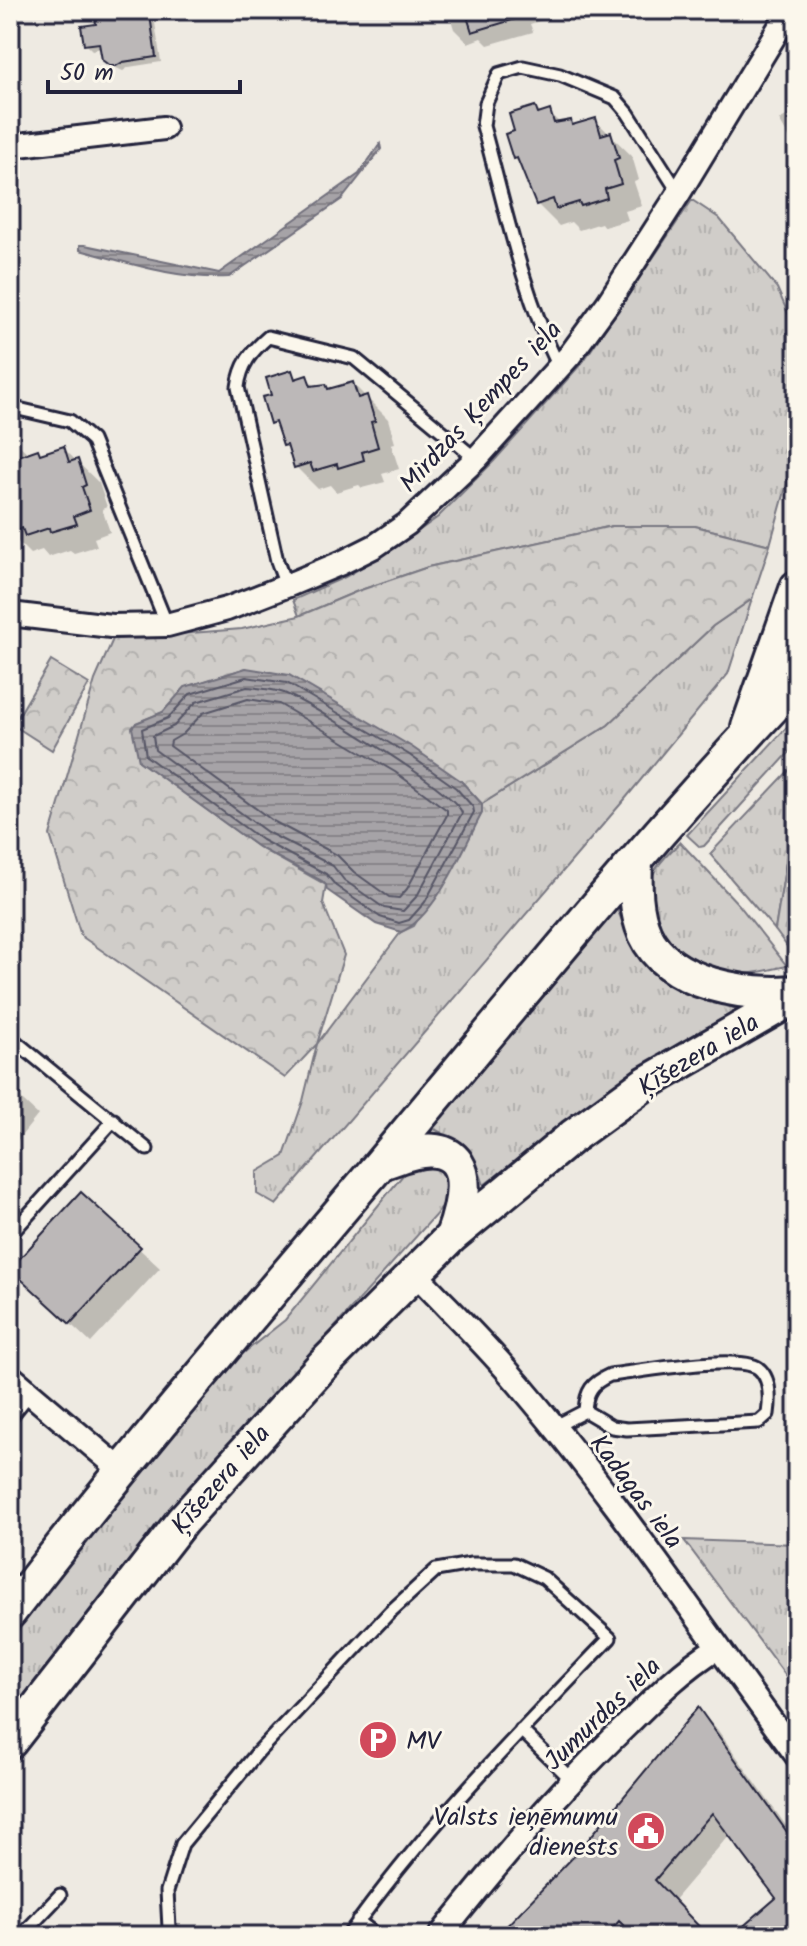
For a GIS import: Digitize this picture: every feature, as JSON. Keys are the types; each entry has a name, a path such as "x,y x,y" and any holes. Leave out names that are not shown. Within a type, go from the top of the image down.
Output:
{"street":[{"name":"Mirdzas Ķempes iela","path":"10,614 96,625 167,625 227,609 341,563 407,524 476,459 560,367 608,303 790,10"},
{"path":"10,146 164,128"},
{"path":"744,738 797,587"},
{"path":"10,1612 121,1470 507,1009 744,738 797,682"},
{"name":"Ķīšezera iela","path":"636,861 635,892 645,935 662,957 686,974 724,988 767,994 797,994"},
{"name":"Ķīšezera iela","path":"10,1742 182,1521 323,1365 452,1236 573,1136 646,1083 797,994"},
{"path":"381,1163 417,1152 434,1150 448,1155 459,1168 463,1182 461,1210 452,1236"},
{"name":"Kadagas iela","path":"415,1273 510,1374 554,1427 797,1756"},
{"path":"10,1376 121,1470"},
{"name":"Jumurdas iela","path":"440,1936 502,1859 572,1780 674,1680 717,1648"}],"lane":[{"path":"560,367 533,303 483,126 486,103 499,74 523,67 560,75 615,98 628,113 679,193"},
{"path":"286,586 277,561 238,387 241,369 253,350 268,337 354,358 476,459"},
{"path":"10,407 70,421 92,440 167,625"},
{"path":"10,1037 147,1149"},
{"path":"10,1235 114,1120"},
{"path":"735,1361 757,1367 766,1380 770,1400 768,1414 759,1422 627,1429 612,1427 585,1411 586,1395 595,1381 610,1375 735,1361"},
{"path":"10,1418 30,1393"},
{"path":"554,1427 585,1411"},
{"path":"178,1936 169,1928 167,1891 182,1844 258,1752 390,1612 436,1570 471,1564 514,1564 544,1578 610,1638 445,1813 395,1872 348,1936"},
{"path":"521,1730 572,1780"},
{"path":"21,1936 60,1895"},
{"path":"358,1921 377,1936"}],"green space":[{"path":"692,200 719,218 777,288 797,334 797,448 770,545 695,526 612,526 428,567 358,591 299,616 293,600 345,577 395,548 438,517 494,461 583,362"},
{"path":"612,526 695,526 770,545 752,599 713,626 608,725 482,804 461,781 246,668 186,687 163,712 136,723 139,761 258,847 326,885 323,903 344,955 317,1044 285,1078 81,936 50,835 95,680 113,639 242,629 299,616 358,591 428,567"},
{"path":"752,599 728,674 625,799 276,1205 257,1194 257,1172 284,1156 303,1101 317,1044 401,932 414,926 482,813 482,804 608,725 713,626"},
{"path":"51,661 89,684 52,750 13,725"},
{"path":"797,716 797,744 700,847 687,835"},
{"path":"797,762 797,835 787,856 775,930 710,854"},
{"path":"797,835 797,960 775,930 787,856"},
{"path":"680,842 739,905 787,966 723,974 690,960 667,942 653,919 650,891 655,870"},
{"path":"616,907 628,934 689,992 739,1010 681,1042 611,1087 484,1185 476,1166 464,1150 430,1124"},
{"path":"417,1164 437,1165 446,1174 449,1200 129,1560 10,1713 10,1642 101,1517 226,1367 285,1320 407,1170"},
{"path":"684,1540 797,1544 797,1691"}],"water":[{"path":"380,144 381,149 342,199 229,277 172,273 80,250 80,245 85,245 219,273 359,174"},
{"path":"246,668 289,675 412,747 461,781 482,804 482,813 458,862 437,897 414,924 401,932 376,924 327,890 322,881 258,847 139,761 132,728 136,723 163,712 185,687"}],"building":[{"path":"94,10 141,10 141,16 150,15 156,57 116,66 102,60 99,43 84,45 81,26 96,24"},
{"path":"465,10 529,10 529,15 472,32"},
{"path":"535,106 538,114 550,110 554,123 571,120 572,125 596,118 601,135 611,132 619,158 614,160 621,184 605,189 607,198 556,209 553,199 536,205 517,158 513,159 505,134 514,131 509,114"},
{"path":"292,370 295,379 307,375 311,386 326,384 328,389 353,382 358,398 367,395 375,421 371,422 378,447 362,452 364,460 338,468 337,464 313,471 310,463 294,468 275,422 270,424 262,397 271,395 266,378"},
{"path":"64,446 69,462 78,459 86,485 82,487 90,510 74,516 77,524 50,532 49,528 25,536 22,528 10,532 10,459 38,449 40,454"},
{"path":"81,1192 141,1247 70,1324 10,1269"},
{"name":"Valsts ieņēmumu dienests","path":"698,1707 797,1846 797,1936 732,1936 776,1898 712,1813 655,1880 708,1936 634,1936 619,1921 606,1936 497,1936 578,1852"}],"place":[{"name":"MV","path":"378,1740"},
{"name":"Valsts ieņēmumu dienests","path":"646,1831"}]}
